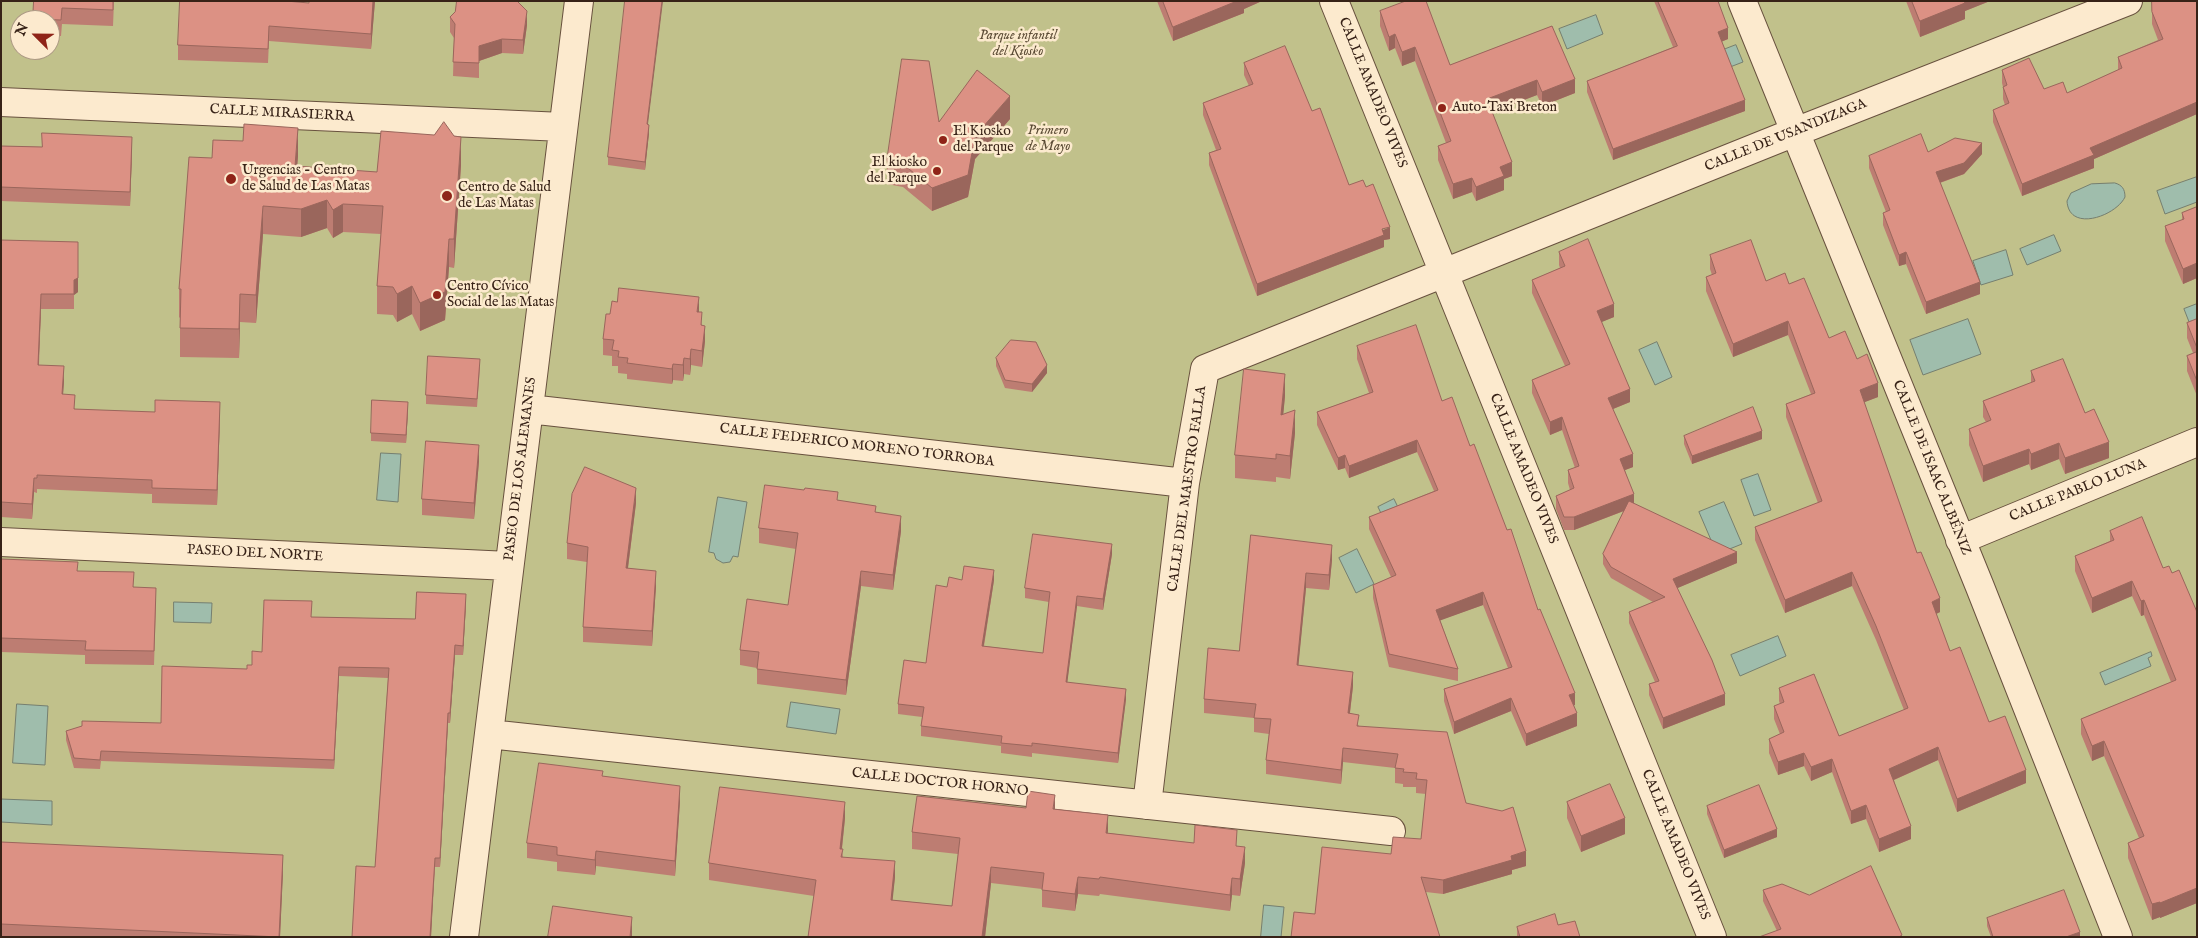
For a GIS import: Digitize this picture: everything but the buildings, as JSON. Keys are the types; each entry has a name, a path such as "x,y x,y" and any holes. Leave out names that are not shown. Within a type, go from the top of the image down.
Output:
{"street":[{"name":"PASEO DE LOS ALEMANES","path":"464,937 579,1"},
{"name":"CALLE AMADEO VIVES","path":"1334,1 1712,937"},
{"name":"CALLE DE ISAAC ALBÉNIZ","path":"1742,1 1980,587 2118,937"},
{"name":"CALLE DE USANDIZAGA","path":"1444,274 2128,1"},
{"name":"CALLE MIRASIERRA","path":"1,102 563,127"},
{"name":"CALLE DEL MAESTRO FALLA","path":"1147,805 1186,483 1205,369 1444,274"},
{"name":"CALLE FEDERICO MORENO TORROBA","path":"529,409 1186,483"},
{"name":"CALLE PABLO LUNA","path":"1960,540 2197,442"},
{"name":"PASEO DEL NORTE","path":"1,542 509,566"},
{"name":"CALLE DOCTOR HORNO","path":"489,734 1391,831"}],"green space":[{"path":"1,1 2197,1 2197,937 1,937"}],"shaded area":[{"path":"1596,15 1603,34 1567,49 1559,29"},
{"path":"1736,45 1743,62 1730,67 1689,63"},
{"path":"2197,177 2197,202 2165,214 2157,191"},
{"path":"2115,183 2123,188 2125,197 2112,210 2103,215 2084,219 2076,217 2070,211 2067,201 2071,193 2091,184"},
{"path":"2054,235 2061,251 2027,265 2020,249"},
{"path":"2006,250 2013,275 1981,285 1973,261"},
{"path":"2197,304 2197,331 2193,332 2184,309"},
{"path":"1968,319 1981,354 1923,375 1910,340"},
{"path":"1657,342 1672,377 1655,385 1639,350"},
{"path":"381,453 401,454 398,502 377,500"},
{"path":"1758,474 1771,510 1754,516 1741,480"},
{"path":"718,497 747,502 738,557 733,556 730,562 723,563 716,559 714,553 709,552"},
{"path":"1394,499 1408,528 1392,536 1378,507"},
{"path":"1724,502 1742,544 1717,554 1699,512"},
{"path":"1357,549 1374,584 1356,593 1339,558"},
{"path":"174,602 212,603 211,623 174,622"},
{"path":"1778,636 1786,656 1740,676 1731,655"},
{"path":"2151,652 2152,656 2148,658 2151,666 2105,685 2100,673"},
{"path":"791,702 840,709 836,734 787,727"},
{"path":"17,704 48,706 45,765 13,763"},
{"path":"1,799 52,801 52,825 1,822"},
{"path":"1264,905 1284,907 1281,937 1261,937"}],"place":[{"name":"Auto-Taxi Breton","path":"1442,108"},
{"name":"El Kiosko del Parque","path":"943,140"},
{"name":"El kiosko del Parque","path":"937,171"},
{"name":"Urgencias - Centro de Salud de Las Matas","path":"231,179"},
{"name":"Centro de Salud de Las Matas","path":"447,196"},
{"name":"Centro Cívico Social de las Matas","path":"437,295"}],"park label":[{"name":"Parque infantil del Kiosko","path":"1018,44"},
{"name":"Primero de Mayo","path":"1048,140"}]}
